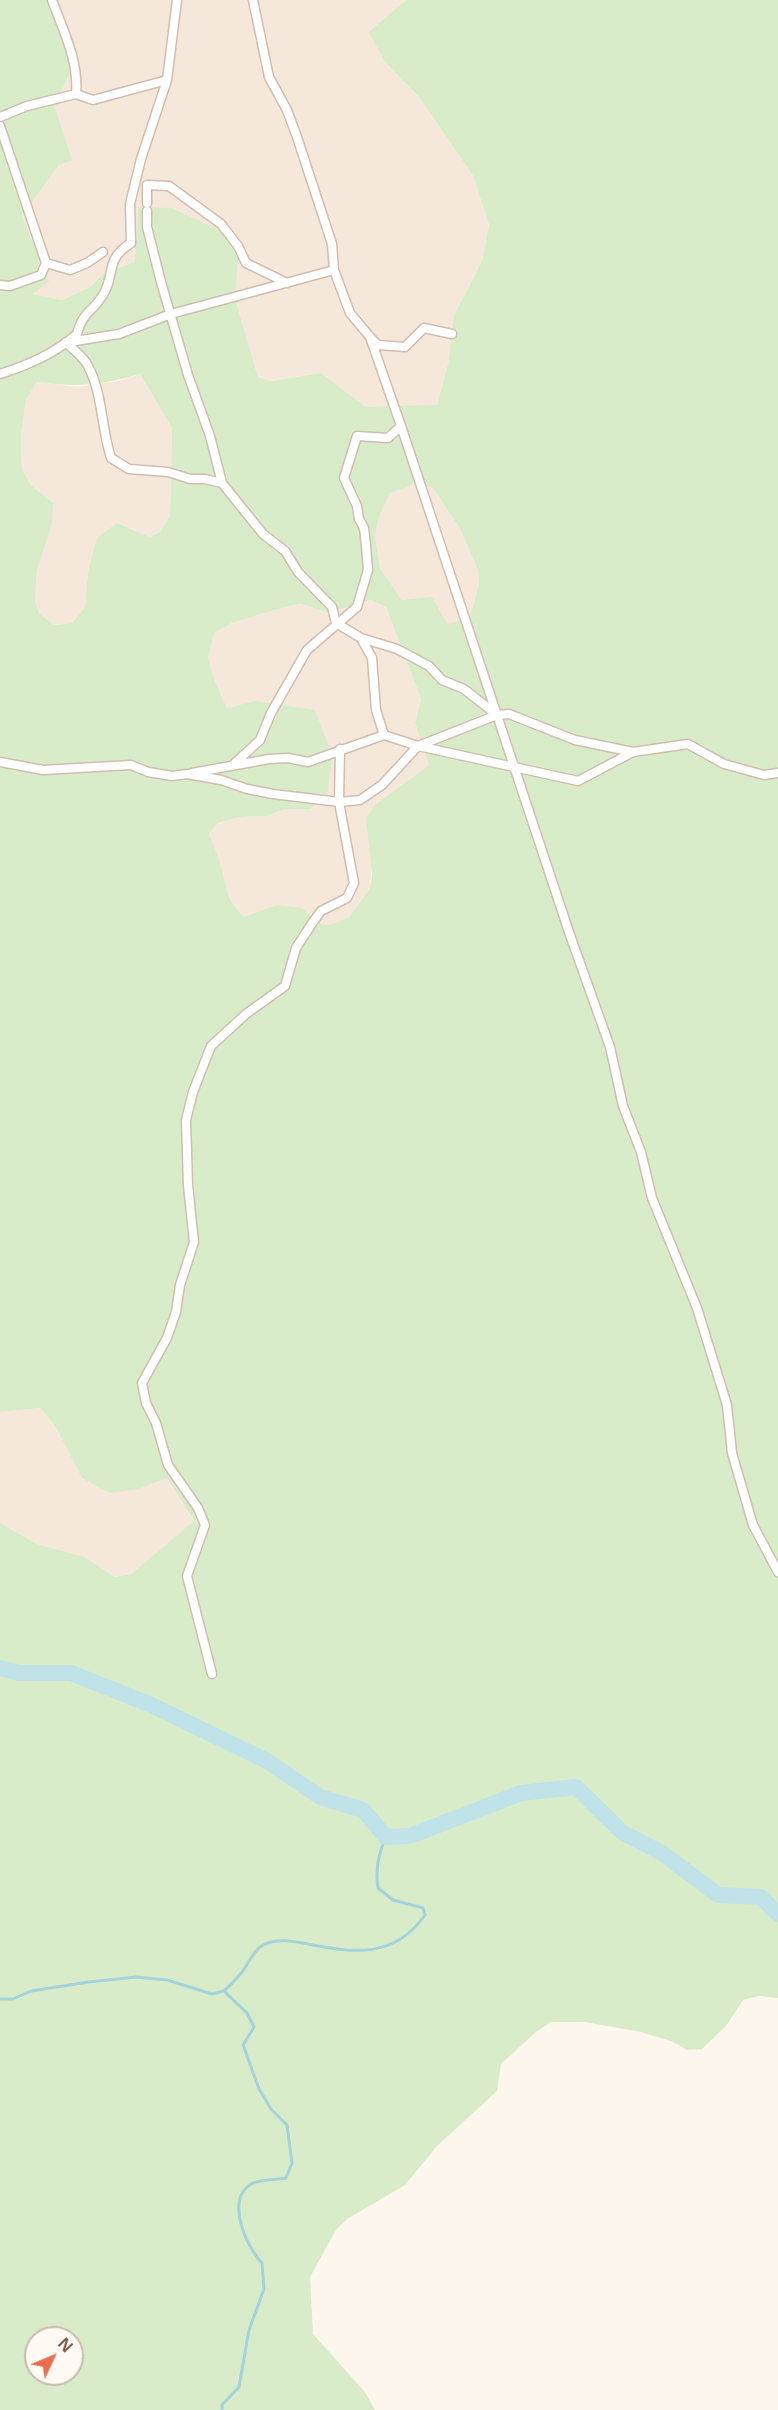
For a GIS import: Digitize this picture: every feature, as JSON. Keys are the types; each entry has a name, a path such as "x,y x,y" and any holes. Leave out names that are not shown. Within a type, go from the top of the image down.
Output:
{"street":[{"path":"52,0 78,78 76,94"},
{"path":"0,374 25,367 77,334 81,318 104,293 113,259 131,243 130,204 141,159 167,80 177,0"},
{"path":"253,0 269,77 287,110 297,137 332,244 334,270 350,313 378,345 405,347 424,328 452,334"},
{"path":"0,117 27,106 76,94 93,100 167,80"},
{"path":"0,126 46,263 41,275 10,286 0,285"},
{"path":"286,283 246,263 238,246 221,224 169,186 147,185 147,227 188,375 210,436 222,483 263,534 285,551 298,572 332,607 336,622 361,638 397,649 429,666 442,680 464,688 497,715"},
{"path":"46,263 70,270 87,263 103,252"},
{"path":"66,342 119,334 171,314 334,270"},
{"path":"370,337 570,935 610,1047 623,1106 641,1152 652,1198 697,1308 727,1405 732,1453 753,1525 778,1572"},
{"path":"66,342 88,364 96,387 105,443 111,458 129,469 168,472 190,479 205,479 222,483"},
{"path":"234,764 260,740 271,713 307,650 336,622 357,607 368,570 364,528 344,478 357,436 388,438 401,426"},
{"path":"361,638 372,658 376,710 384,735"},
{"path":"188,774 273,794 339,802 360,800 382,785 418,746 497,715 509,714 575,740 633,752"},
{"path":"0,762 43,770 130,765 148,772 172,776 234,764 288,758 308,762 384,735 418,746 578,781 633,752 688,744 724,764 764,775 778,772"},
{"path":"212,1674 187,1576 205,1525 198,1508 168,1465 156,1423 146,1403 142,1383 167,1338 194,1242 186,1148 186,1120 193,1092 211,1046 246,1014 285,986 296,948 313,922 321,911 348,898 354,883 339,802 340,749"}],"shaded area":[{"path":"47,0 406,0 391,15 385,62 420,98 473,176 489,225 482,261 454,315 448,364 437,406 366,407 321,373 271,381 258,377 235,298 135,262 105,272 90,287 62,300 31,294 22,216 59,165 54,105 70,74 68,50"},
{"path":"140,374 172,428 170,516 160,532 150,537 117,523 88,572 85,607 72,623 54,625 39,613 35,602 37,570 53,503 31,485 22,470 21,434 26,400 37,382 77,387 118,381"},
{"path":"414,481 433,488 460,529 478,570 479,583 470,617 447,624 402,600 380,568 375,536 378,520 390,493 408,487"},
{"path":"372,600 386,607 421,699 415,723 429,765 376,804 370,888 350,918 329,925 321,925 302,908 261,912 244,917 235,908 223,883 221,867 209,834 218,823 239,817 267,816 285,809 310,808 255,701 227,709 208,657 213,633 232,623 285,607 300,604 329,613"},
{"path":"40,1408 55,1426 83,1478 139,1489 167,1478 194,1522 131,1574 115,1577 85,1557 37,1544 0,1523 0,1412"}],"green space":[{"path":"0,0 47,0 68,50 70,74 54,105 72,160 59,165 22,216 49,282 32,294 62,300 90,287 105,272 135,262 138,207 171,208 222,231 238,257 235,298 258,377 271,381 321,373 366,407 437,405 448,364 454,315 482,261 489,225 473,176 420,98 385,62 369,32 406,0 778,0 778,1998 759,1996 743,2000 726,2026 702,2049 687,2050 671,2041 641,2032 585,2022 551,2022 536,2032 501,2064 497,2091 437,2146 405,2185 347,2219 336,2230 310,2277 313,2334 365,2392 375,2410 0,2410 0,1523 37,1544 85,1557 115,1577 131,1574 194,1521 167,1478 139,1489 110,1493 82,1478 55,1426 40,1408 0,1412","holes":["140,374 172,428 170,516 160,532 150,537 117,523 97,538 88,572 85,607 72,623 54,625 39,613 35,602 37,570 52,523 53,503 31,485 22,470 21,434 26,400 37,382 77,385 101,383","414,481 433,488 460,529 478,570 479,583 470,617 447,624 432,597 402,600 380,568 375,536 378,520 390,493 408,487","371,600 386,607 421,699 415,723 429,765 376,804 366,818 372,874 370,888 349,918 322,925 302,908 277,905 244,917 228,893 220,862 209,834 218,823 239,817 267,816 285,809 310,809 328,791 332,755 315,710 255,701 227,708 215,681 208,657 214,633 232,623 285,607 300,604 329,613"]}],"waterway":[{"path":"0,1668 19,1673 71,1673 149,1704 267,1761 320,1797 363,1810 386,1837 410,1836 521,1793 576,1787 623,1833 662,1853 718,1895 761,1897 778,1914"},
{"path":"0,1999 13,1999 31,1991 136,1977 167,1980 212,1994 227,1989 243,1971 256,1950 268,1943 290,1941 357,1950 386,1946 413,1929 425,1915 423,1908 393,1900 378,1888 378,1862 386,1837"},
{"path":"222,2410 222,2405 239,2387 249,2330 264,2289 262,2263 244,2234 239,2210 240,2199 244,2190 253,2183 286,2178 292,2163 287,2125 271,2109 259,2089 243,2045 254,2027 247,2013 224,1991"}]}
